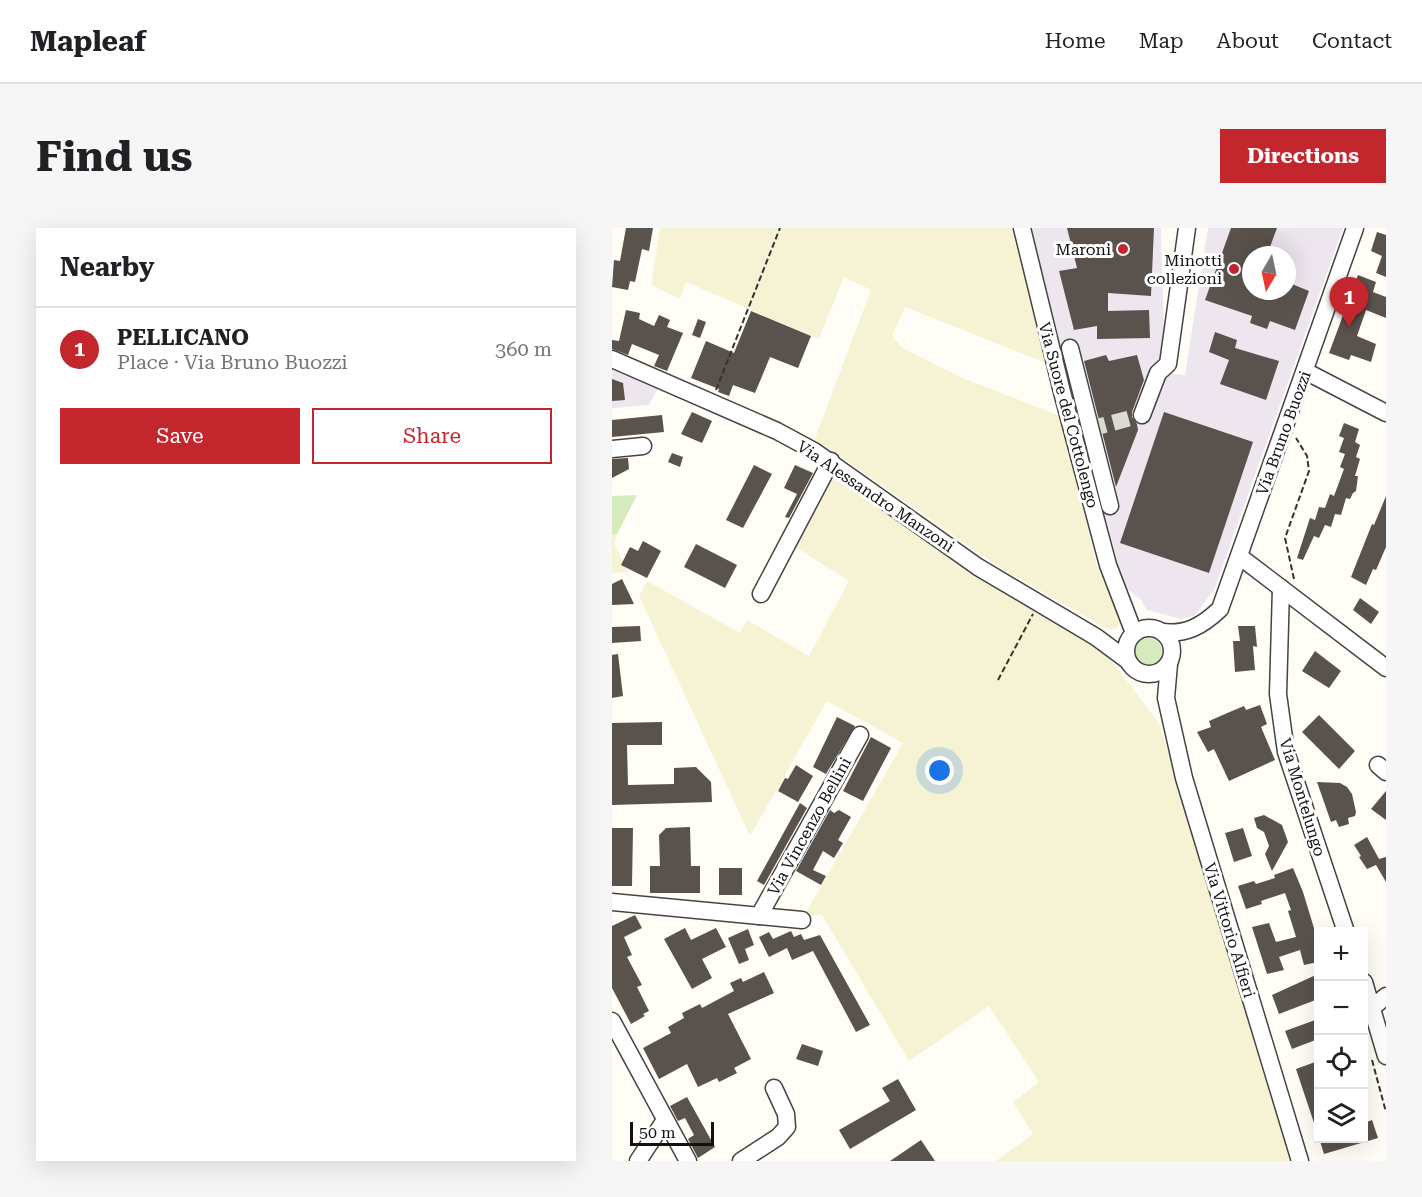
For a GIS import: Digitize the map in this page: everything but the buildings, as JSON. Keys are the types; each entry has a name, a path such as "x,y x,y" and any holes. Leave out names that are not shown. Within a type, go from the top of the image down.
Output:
{"street":[{"name":"Via Suore del Cottolengo","path":"1022,228 1108,565 1121,601 1143,633"},
{"path":"1142,415 1158,373 1168,364 1187,228"},
{"name":"Via Bruno Buozzi","path":"1143,633 1183,632 1208,620 1220,609 1355,228"},
{"path":"1070,348 1110,507"},
{"name":"Via Alessandro Manzoni","path":"612,359 798,441 831,461 978,567 1096,638 1127,660"},
{"path":"1305,371 1386,413"},
{"path":"612,449 644,446"},
{"path":"761,594 831,461"},
{"path":"1239,556 1386,668"},
{"name":"Via Montelungo","path":"1283,590 1278,694 1286,752 1344,927"},
{"name":"Via Bruno Buozzi","path":"1170,660 1196,627"},
{"name":"Via Alessandro Manzoni","path":"1096,638 1120,640 1143,633"},
{"path":"1143,633 1171,643 1170,660 1157,673 1136,671 1127,660 1126,652 1143,633"},
{"name":"Via Vittorio Alfieri","path":"1170,660 1166,698 1184,778 1300,1161"},
{"name":"Via Vittorio Alfieri","path":"1150,674 1166,698"},
{"name":"Via Vincenzo Bellini","path":"759,916 860,735"},
{"name":"Via Vincenzo Bellini","path":"612,903 802,920"},
{"path":"1368,995 1379,1058"},
{"path":"1372,1008 1386,996"},
{"path":"612,1021 688,1161"},
{"path":"741,1161 778,1137 787,1127 786,1114 774,1088"},
{"path":"638,1161 665,1120"}],"path":[{"path":"711,402 780,228"},
{"path":"1283,590 1294,580 1285,538 1309,471 1307,456 1295,436"},
{"path":"998,680 1039,604"},
{"path":"1379,1058 1386,1112"}],"shaded area":[{"path":"660,228 1012,228 1046,363 905,307 892,336 901,347 960,377 1060,416 1097,566 1122,621 1117,628 1109,630 999,567 837,454 814,441 871,290 844,277 819,339 686,282 680,299 651,285"},
{"path":"1028,228 1161,228 1165,373 1185,375 1208,228 1343,228 1214,590 1194,616 1181,619 1147,610 1141,600 1124,586"},
{"path":"612,363 660,385 649,405 612,408"},
{"path":"833,469 1083,633 1113,663 1159,723 1294,1161 996,1161 1033,1134 1013,1102 1039,1082 989,1006 909,1061 822,915 804,916 903,743 827,701 750,836 639,596 647,581 740,633 747,620 809,656 849,581 792,545"},
{"path":"617,534 614,543 628,572 612,573 612,535"}],"green space":[{"path":"637,495 617,534 612,535 612,496"},
{"path":"1148,638 1158,642 1162,652 1158,662 1148,666 1138,662 1134,652 1138,642"}],"tunnel":[{"path":"1090,429 1142,415"}],"place":[{"name":"Maroni","path":"1123,249"},
{"name":"Minotti collezioni","path":"1234,269"},
{"name":"PELLICANO","path":"1349,327"}]}
